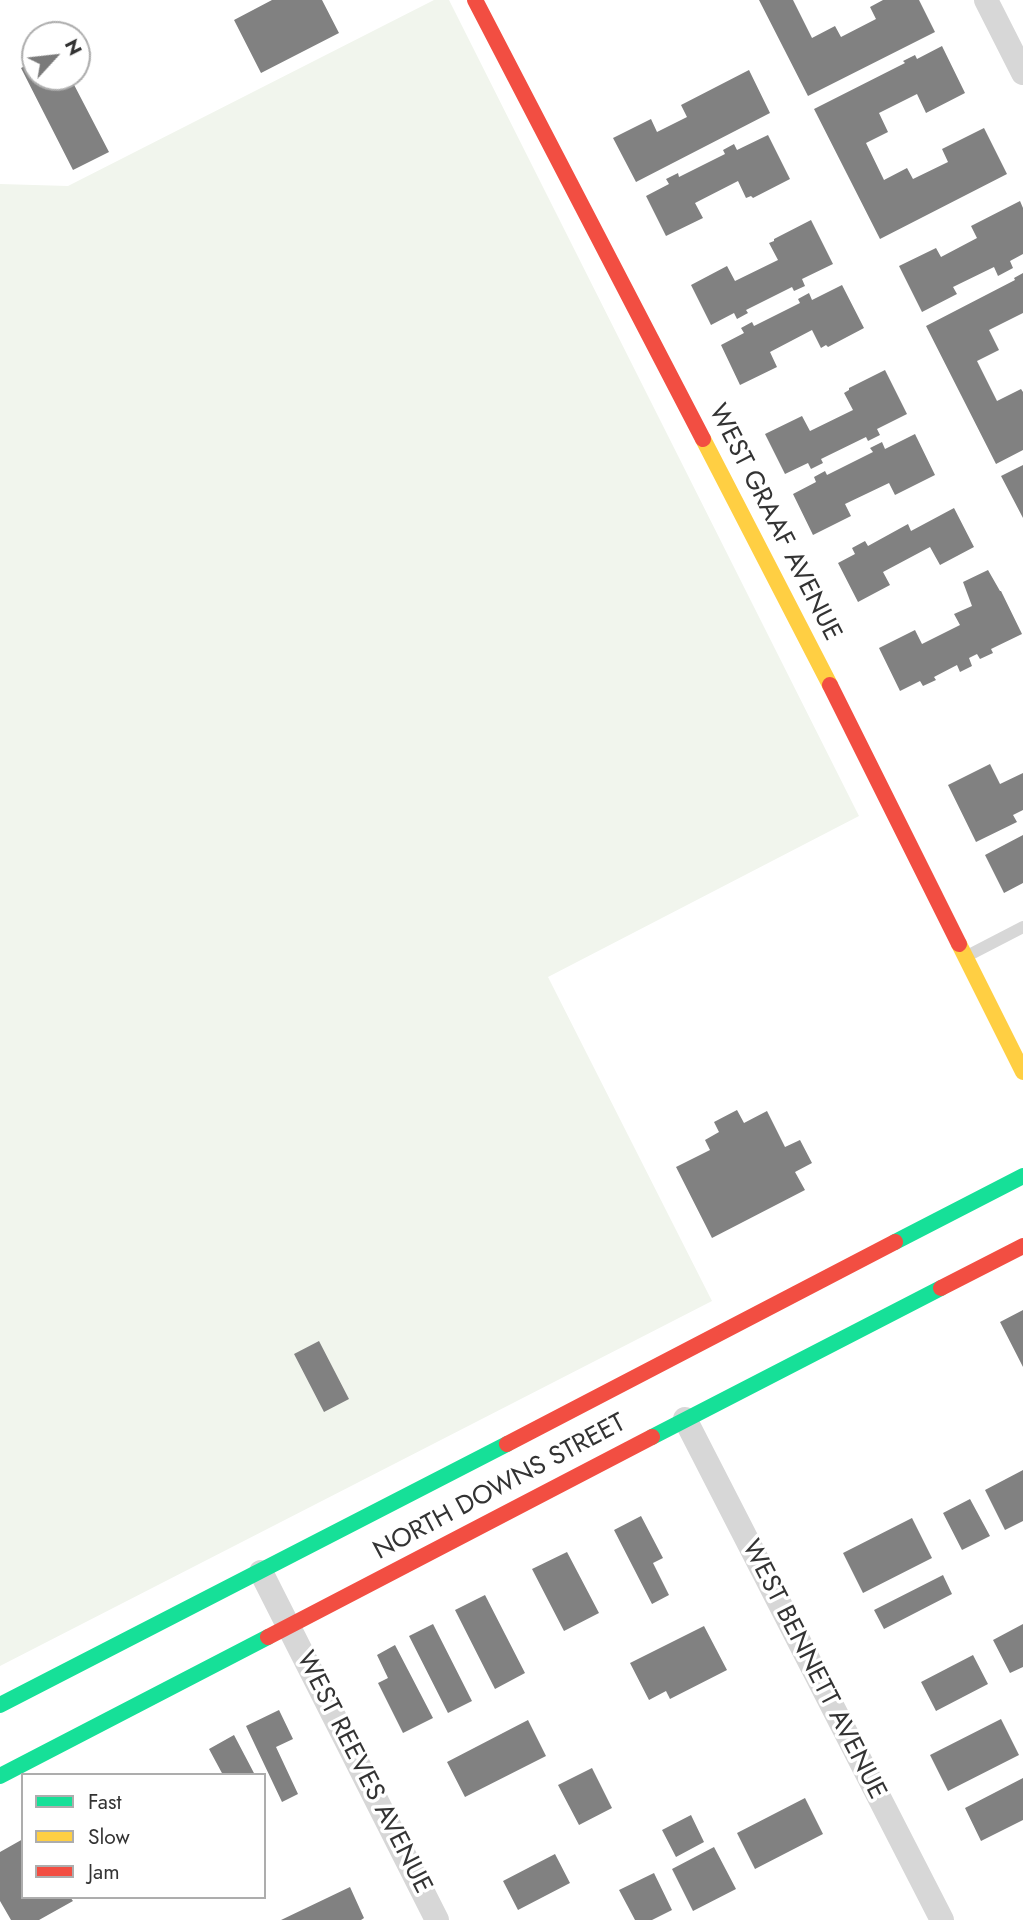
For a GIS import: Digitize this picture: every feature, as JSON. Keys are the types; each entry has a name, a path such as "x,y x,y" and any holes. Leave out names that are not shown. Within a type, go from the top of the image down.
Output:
{"street":[{"name":"WEST GRAAF AVENUE","path":"475,0 800,625 1023,1072"},
{"path":"986,0 1023,74"},
{"name":"NORTH DOWNS STREET","path":"0,1705 1023,1176"},
{"name":"NORTH DOWNS STREET","path":"0,1776 684,1419 1023,1246"},
{"name":"WEST BENNETT AVENUE","path":"684,1419 942,1920"},
{"name":"WEST REEVES AVENUE","path":"261,1572 437,1920"}],"lane":[{"path":"965,957 1023,927"}],"shaded area":[{"path":"434,0 449,0 859,816 548,977 712,1301 0,1666 0,184 68,186"}],"building":[{"path":"272,0 322,0 339,33 261,73 234,20"},
{"path":"759,0 793,0 812,38 835,26 841,37 876,19 870,7 883,0 919,0 935,32 808,96"},
{"path":"942,46 965,93 926,113 917,94 879,113 888,132 866,143 884,180 907,168 913,179 948,162 942,149 984,128 1007,174 880,239 814,109 905,63 903,61 915,55 917,59"},
{"path":"749,70 770,113 636,182 613,138 651,119 657,132 687,117 681,105"},
{"path":"33,91 77,91 109,152 73,170"},
{"path":"768,135 790,179 753,198 746,198 738,181 695,203 703,218 666,236 646,196 669,184 666,179 678,173 679,177 725,154 723,150 734,144 737,150"},
{"path":"1020,201 1023,208 1023,254 1010,261 1013,268 998,276 994,267 953,287 957,294 922,312 899,266 936,248 941,257 977,238 971,226"},
{"path":"811,220 833,264 802,279 805,286 794,291 792,287 746,310 748,313 737,319 734,313 711,325 691,285 727,266 735,281 778,260 769,243"},
{"path":"1023,273 1023,313 989,330 999,350 977,361 997,401 1021,389 1023,392 1023,450 996,464 926,326 1015,280 1014,278"},
{"path":"842,285 864,328 821,348 812,330 770,352 777,367 740,385 721,345 744,333 741,328 752,322 754,326 800,303 798,299 809,293 812,300"},
{"path":"885,370 907,414 877,429 880,435 868,441 866,437 821,459 823,463 811,469 808,463 785,474 765,434 802,416 810,431 853,410 844,393"},
{"path":"915,434 935,475 895,495 889,483 845,504 851,516 813,535 793,494 816,482 814,477 825,471 827,475 873,452 870,448 882,442 885,449"},
{"path":"1023,465 1023,518 1001,476"},
{"path":"954,508 974,547 940,565 930,547 883,572 890,585 858,602 838,563 855,554 852,548 865,541 868,546 908,524 911,531"},
{"path":"988,570 1022,634 991,649 993,653 980,659 977,654 969,658 972,666 960,672 957,665 923,686 920,681 900,691 879,648 915,630 922,644 960,625 954,614 972,606 963,582"},
{"path":"990,764 1000,784 1023,773 1023,810 1013,815 1017,822 976,842 948,785"},
{"path":"1023,835 1023,883 1004,893 985,855"},
{"path":"737,1110 744,1123 767,1111 785,1147 800,1140 812,1163 795,1172 805,1190 712,1238 676,1167 710,1150 705,1140 719,1132 714,1122"},
{"path":"1023,1310 1023,1367 1000,1322"},
{"path":"319,1341 349,1399 324,1412 294,1354"},
{"path":"1023,1470 1023,1521 1005,1530 985,1490"},
{"path":"970,1499 990,1536 962,1550 943,1513"},
{"path":"641,1516 663,1558 653,1563 669,1595 652,1604 614,1530"},
{"path":"912,1518 932,1558 863,1593 843,1553"},
{"path":"567,1552 599,1613 564,1631 532,1569"},
{"path":"943,1575 952,1594 884,1629 874,1610"},
{"path":"485,1595 525,1673 495,1689 455,1610"},
{"path":"433,1624 472,1701 448,1713 409,1636"},
{"path":"1023,1624 1023,1667 1010,1673 993,1640"},
{"path":"704,1626 727,1670 670,1699 666,1691 649,1700 630,1663"},
{"path":"395,1645 433,1718 403,1733 378,1683 388,1678 377,1655"},
{"path":"973,1655 988,1684 936,1711 921,1682"},
{"path":"279,1710 293,1739 276,1747 298,1794 282,1802 246,1726"},
{"path":"1001,1719 1019,1755 948,1791 930,1755"},
{"path":"528,1720 546,1756 465,1797 447,1762"},
{"path":"234,1735 254,1773 222,1773 209,1749"},
{"path":"592,1768 612,1808 579,1825 558,1785"},
{"path":"1023,1778 1023,1820 981,1841 965,1808"},
{"path":"805,1798 823,1834 755,1869 737,1833"},
{"path":"691,1815 704,1842 676,1857 662,1830"},
{"path":"21,1840 21,1899 73,1901 39,1920 11,1920 0,1901 0,1852"},
{"path":"714,1847 736,1889 693,1911 672,1869"},
{"path":"555,1854 570,1883 518,1910 503,1881"},
{"path":"654,1873 672,1910 652,1920 635,1920 619,1890"},
{"path":"350,1887 364,1918 361,1920 281,1920"}],"traffic: fast":[{"path":"895,1242 1023,1176"},
{"path":"652,1437 941,1288"},
{"path":"0,1705 507,1444"},
{"path":"0,1776 268,1637"}],"traffic: slow":[{"path":"703,439 830,685"},
{"path":"959,944 1023,1072"}],"traffic: jam":[{"path":"475,0 703,439"},
{"path":"830,685 959,944"},
{"path":"507,1444 895,1242"},
{"path":"941,1288 1023,1246"},
{"path":"268,1637 652,1437"}]}
